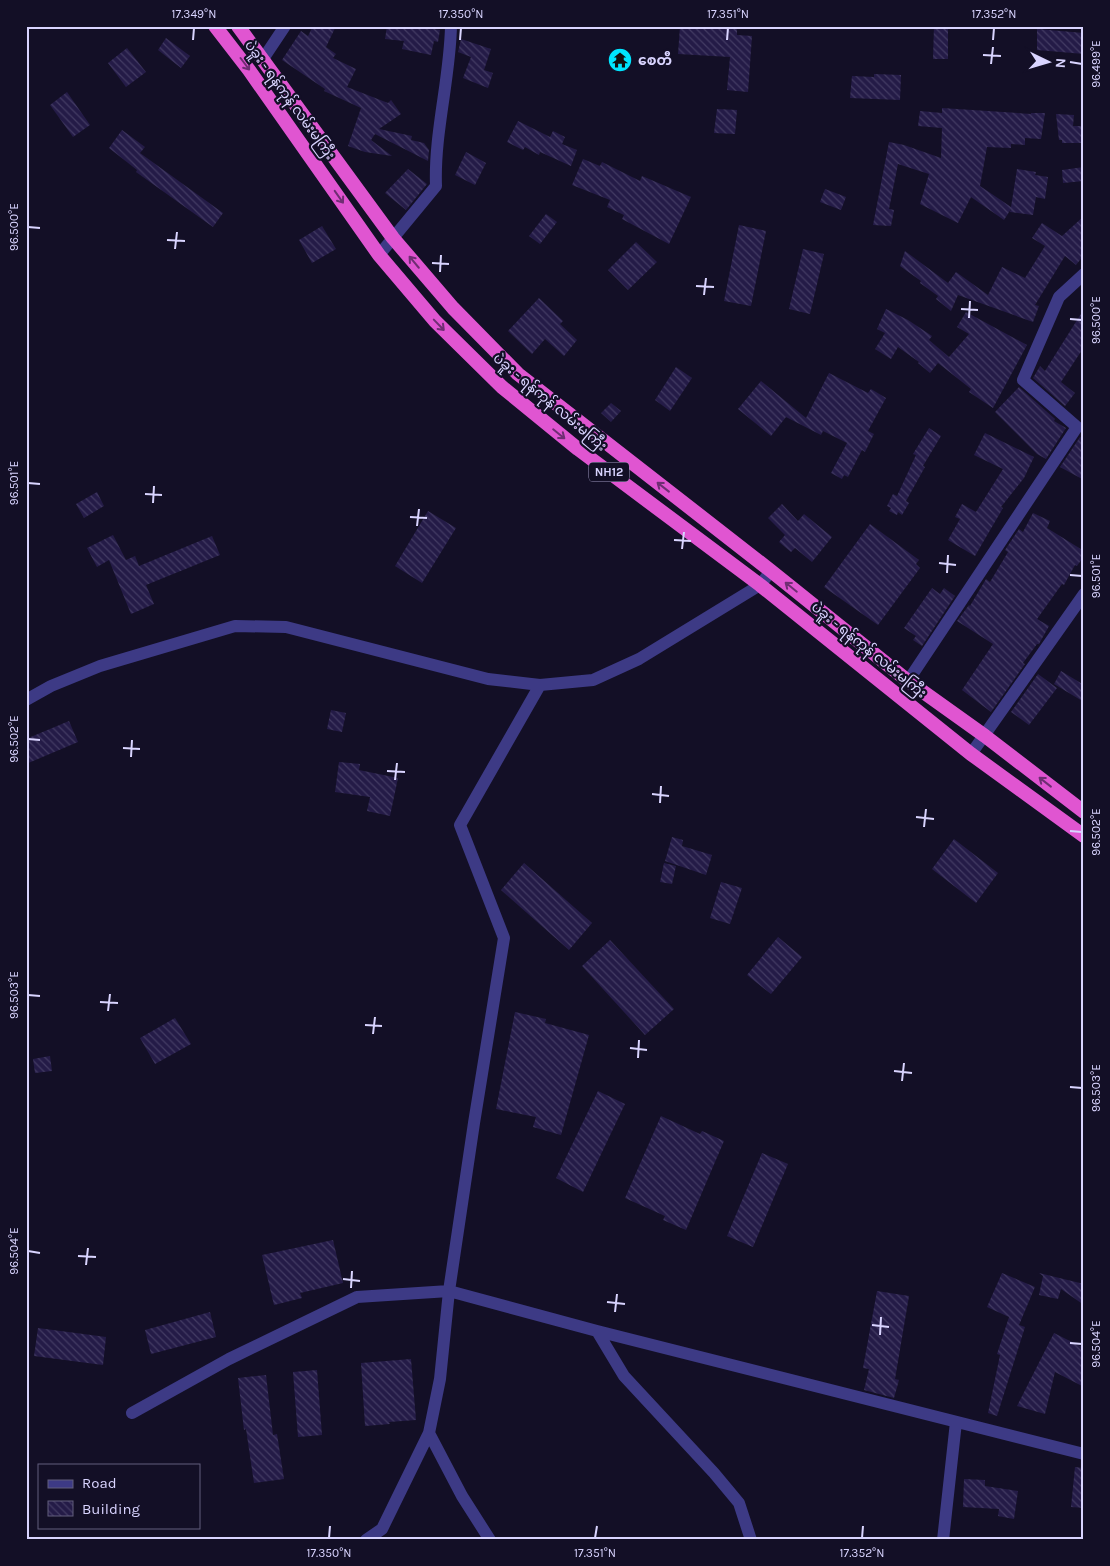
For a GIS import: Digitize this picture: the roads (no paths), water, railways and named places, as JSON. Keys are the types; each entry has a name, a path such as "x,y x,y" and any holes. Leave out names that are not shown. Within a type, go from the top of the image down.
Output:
{"highway":[{"name":"ပဲခူး - ရန်ကုန် လမ်းမကြီး","path":"215,26 249,70 379,254 435,321 502,387 578,448 760,585 971,754 1084,836"},
{"name":"ပဲခူး - ရန်ကုန် လမ်းမကြီး","path":"238,26 393,238 453,308 518,374 771,571 908,681 985,736 1084,812"}],"street":[{"path":"263,59 285,26"},
{"path":"379,254 436,186 435,165 451,26"},
{"path":"908,681 1077,427 1023,380 1059,297 1084,274"},
{"path":"26,700 51,686 100,666 235,626 286,627 488,678 540,685 593,680 639,659 760,585 771,571"},
{"path":"971,754 1084,594"},
{"path":"366,1540 382,1529 428,1433 440,1379 449,1291 504,938 460,825 540,685"},
{"path":"132,1413 229,1359 357,1297 449,1291 597,1331 1084,1454"},
{"path":"597,1331 624,1376 714,1473 739,1503 749,1538"},
{"path":"943,1540 956,1422"},
{"path":"428,1433 462,1496 490,1540"}],"place":[{"name":"စေတီ","path":"620,60"}]}
